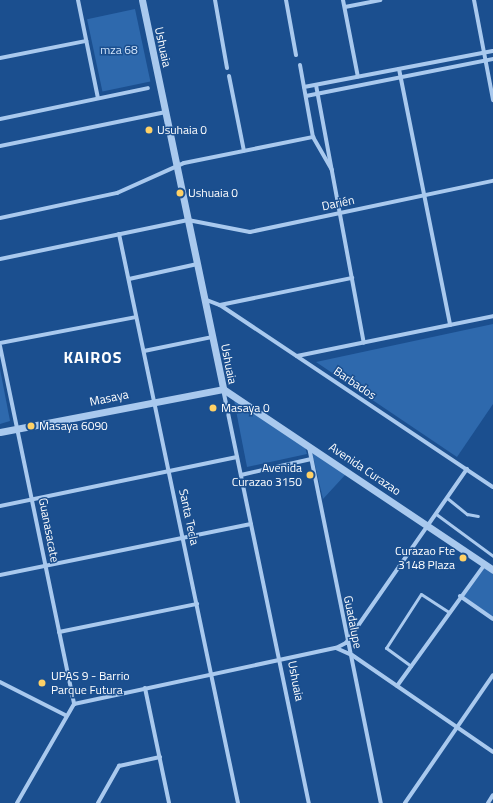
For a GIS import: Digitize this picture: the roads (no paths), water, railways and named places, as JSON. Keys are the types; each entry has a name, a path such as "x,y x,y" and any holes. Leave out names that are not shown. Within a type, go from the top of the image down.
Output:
{"street":[{"path":"78,0 98,98"},
{"name":"Ushuaia","path":"142,0 309,803"},
{"path":"215,0 227,68"},
{"path":"286,0 296,55"},
{"path":"343,0 358,77"},
{"path":"345,7 380,0"},
{"path":"474,0 493,100"},
{"path":"0,58 86,41"},
{"path":"304,87 493,51"},
{"path":"306,96 493,59"},
{"path":"300,65 312,137 332,170"},
{"path":"399,69 450,325"},
{"path":"229,76 244,151"},
{"path":"316,85 364,342"},
{"path":"0,119 148,88"},
{"path":"0,146 165,112"},
{"path":"0,218 117,193 177,166 312,137"},
{"name":"Darién","path":"188,220 244,233 493,181"},
{"path":"0,259 188,220"},
{"name":"Santa Tecla","path":"119,234 238,803"},
{"path":"129,279 197,264"},
{"path":"220,305 352,278"},
{"name":"Barbados","path":"204,299 220,305 493,487"},
{"path":"297,356 493,316"},
{"path":"0,345 136,317"},
{"path":"144,351 212,336"},
{"name":"Guanasacate","path":"0,345 74,704"},
{"name":"Masaya","path":"0,432 154,400 223,389"},
{"name":"Avenida Curazao","path":"223,389 309,444 493,570"},
{"name":"Guadalupe","path":"309,444 346,643 381,803"},
{"path":"0,506 237,458"},
{"path":"241,475 312,459"},
{"path":"17,803 65,715 74,704 336,648 346,643 429,526 467,469"},
{"path":"0,575 251,524"},
{"path":"397,686 460,596 485,564"},
{"path":"460,596 493,620"},
{"path":"59,632 197,604"},
{"path":"336,648 349,653 493,752"},
{"path":"405,803 493,676"},
{"path":"0,688 1,683 65,715"},
{"path":"145,688 169,803"},
{"path":"98,803 119,766 160,756"},
{"path":"488,803 493,795"}],"lane":[{"path":"447,498 467,514 478,516"},
{"path":"436,514 492,554 493,550"},
{"path":"411,666 386,648 421,594 449,612"}],"place":[{"name":"Usuhaia 0","path":"149,130"},
{"name":"Ushuaia 0","path":"180,193"},
{"name":"Masaya 0","path":"213,408"},
{"name":"Masaya 6090","path":"31,426"},
{"name":"Avenida Curazao 3150","path":"310,475"},
{"name":"Curazao Fte 3148 Plaza","path":"463,558"},
{"name":"UPAS 9 - Barrio Parque Futura","path":"42,683"}],"district":[{"name":"KAIROS","path":"93,357"}],"park label":[{"name":"mza 68","path":"119,50"}]}
